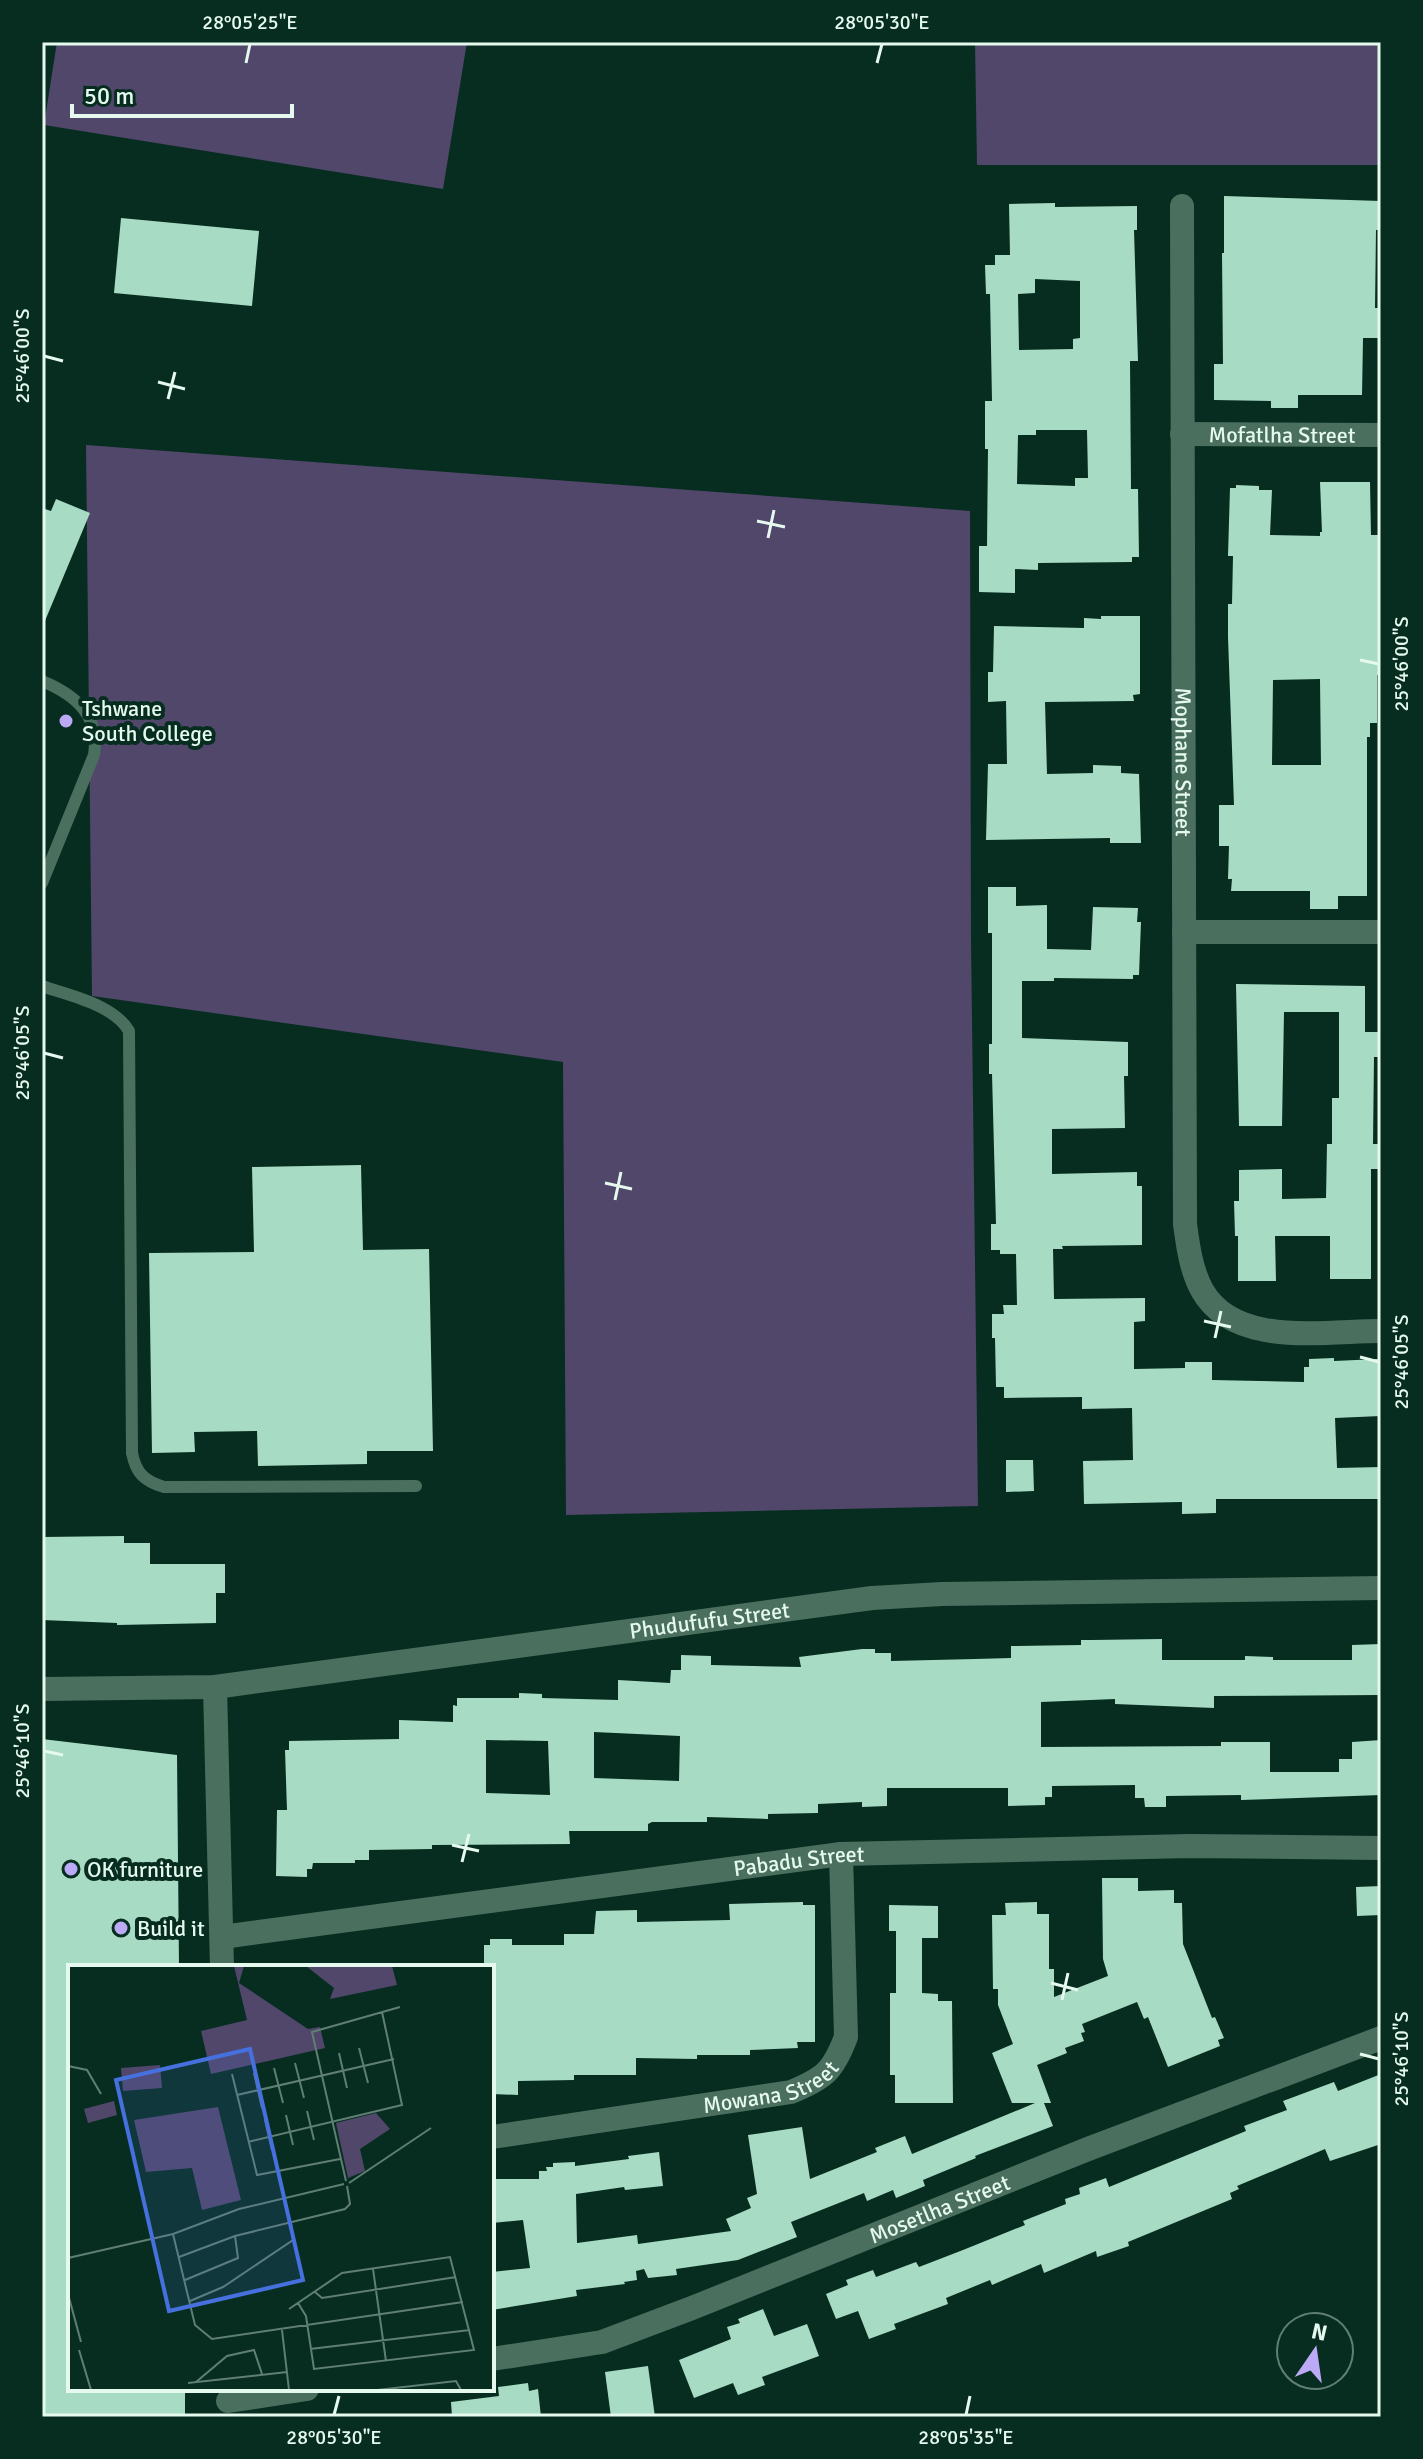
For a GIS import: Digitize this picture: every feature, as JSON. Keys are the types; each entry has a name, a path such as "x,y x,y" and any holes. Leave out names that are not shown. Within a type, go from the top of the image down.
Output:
{"street":[{"name":"Mophane Street","path":"1182,206 1185,1224 1194,1271 1202,1291 1219,1311 1245,1326 1271,1332 1381,1331"},
{"name":"Mofatlha Street","path":"1182,434 1381,435"},
{"path":"1184,932 1381,932"},
{"name":"Phudufufu Street","path":"42,1689 215,1687 872,1598 942,1594 1381,1588"},
{"path":"215,1687 222,1965"},
{"name":"Pabadu Street","path":"222,1937 841,1854 1189,1846 1381,1848"},
{"name":"Mowana Street","path":"494,2137 791,2092 816,2081 836,2062 846,2037 841,1854"},
{"name":"Mosetlha Street","path":"494,2359 602,2342 1088,2149 1381,2038"},
{"path":"228,2402 295,2391"}],"lane":[{"path":"42,681 58,687 83,707 90,718 96,743 94,755 42,883"},
{"path":"42,986 111,1012 123,1021 129,1031 132,1453 136,1470 149,1482 164,1487 416,1486"}],"shaded area":[{"path":"57,42 467,42 443,189 44,125"},
{"path":"975,42 1381,42 1381,165 977,165"},
{"path":"86,445 970,511 971,939 978,1506 566,1515 563,1062 92,996"}],"building":[{"path":"1224,196 1381,201 1381,230 1376,230 1375,308 1381,308 1381,338 1363,338 1362,395 1298,395 1298,408 1271,408 1271,401 1214,400 1214,364 1223,364"},
{"path":"1009,204 1137,206 1137,230 1134,230 1138,361 1130,361 1131,489 1138,489 1139,557 1132,557 1132,562 1038,563 1038,570 1015,569 1015,593 979,592 979,546 987,546 985,401 992,401 990,294 986,294 985,265 995,265 995,255 1010,255","holes":["1035,279 1080,281 1080,338 1073,339 1073,349 1019,350 1018,294 1035,293","1036,430 1087,430 1088,478 1075,478 1075,486 1017,484 1018,435 1036,435"]},
{"path":"121,218 259,231 252,306 114,293"},
{"path":"1320,482 1370,482 1371,535 1381,535 1378,639 1381,639 1381,675 1377,675 1377,723 1370,723 1370,737 1367,737 1367,896 1338,896 1338,909 1310,909 1310,891 1231,891 1232,879 1228,879 1229,846 1219,846 1219,805 1234,805 1228,637 1233,556 1228,556 1230,488 1236,488 1236,485 1259,486 1259,490 1272,490 1270,535 1320,536","holes":["1320,679 1321,765 1272,765 1273,680"]},
{"path":"56,499 90,513 42,628 42,508 51,511"},
{"path":"1101,616 1140,616 1140,694 1133,695 1134,701 1045,702 1047,774 1093,773 1093,765 1121,766 1121,773 1139,774 1141,843 1110,843 1110,838 986,840 988,764 1007,764 1006,701 988,702 988,672 993,672 994,626 1084,628 1084,618 1101,619"},
{"path":"988,887 1016,887 1016,906 1047,905 1047,949 1091,950 1093,907 1138,908 1137,922 1141,922 1139,975 1133,975 1133,979 1054,978 1054,981 1022,981 1022,1038 1128,1042 1128,1076 1124,1076 1125,1128 1052,1129 1052,1174 1137,1172 1137,1186 1142,1186 1142,1245 1062,1246 1063,1249 1053,1249 1054,1299 1145,1298 1145,1321 1134,1322 1134,1369 1185,1368 1185,1362 1212,1362 1212,1380 1304,1382 1304,1367 1309,1367 1309,1359 1378,1359 1381,1366 1381,1416 1335,1418 1337,1468 1381,1467 1381,1499 1216,1499 1216,1513 1182,1514 1182,1502 1084,1504 1083,1461 1133,1460 1132,1408 1082,1409 1082,1397 1004,1398 1004,1387 996,1387 992,1314 1004,1314 1003,1305 1017,1305 1016,1254 1000,1254 1000,1250 991,1250 991,1224 996,1224 992,1074 989,1074 992,933 988,933"},
{"path":"1236,984 1365,986 1365,1032 1378,1032 1378,1057 1374,1057 1373,1144 1381,1144 1381,1169 1371,1169 1371,1279 1330,1279 1330,1236 1275,1236 1276,1281 1238,1281 1234,1201 1239,1201 1239,1170 1282,1169 1282,1199 1326,1198 1327,1144 1332,1144 1332,1098 1339,1098 1339,1012 1284,1012 1282,1126 1239,1126"},
{"path":"361,1165 363,1250 429,1249 433,1451 367,1451 367,1464 258,1466 257,1431 194,1432 195,1452 152,1453 149,1253 254,1252 252,1167"},
{"path":"1006,1460 1033,1460 1034,1491 1006,1492"},
{"path":"124,1536 124,1543 150,1543 150,1564 225,1564 225,1593 216,1593 216,1623 117,1625 42,1620 42,1537"},
{"path":"1162,1639 1162,1660 1245,1660 1245,1656 1273,1657 1273,1660 1352,1660 1352,1645 1381,1644 1381,1695 1214,1696 1214,1708 1115,1704 1115,1699 1041,1702 1041,1747 1221,1746 1221,1742 1270,1742 1270,1772 1339,1772 1339,1759 1352,1759 1352,1742 1381,1740 1381,1795 1241,1800 1241,1795 1166,1796 1166,1807 1145,1807 1144,1798 1135,1798 1135,1785 1052,1786 1052,1797 1045,1797 1045,1805 1008,1806 1008,1788 887,1788 887,1806 862,1807 862,1802 818,1804 818,1813 768,1814 768,1819 707,1817 707,1822 652,1822 648,1824 648,1831 569,1831 570,1844 432,1845 432,1849 369,1850 369,1860 313,1863 312,1869 307,1869 307,1877 276,1876 277,1810 287,1810 285,1750 289,1750 289,1741 399,1739 399,1720 453,1722 453,1705 457,1706 457,1698 519,1698 519,1693 542,1694 542,1698 618,1700 618,1680 670,1683 671,1670 681,1670 681,1655 711,1656 711,1665 801,1667 799,1657 862,1649 891,1653 891,1661 1011,1658 1011,1646 1081,1645 1081,1640","holes":["594,1732 680,1736 679,1781 594,1778","486,1740 548,1741 550,1795 486,1793"]},
{"path":"42,1739 177,1755 179,1965 68,1965 68,2391 185,2391 185,2417 42,2417"},
{"path":"1102,1878 1138,1878 1138,1891 1174,1890 1174,1903 1182,1903 1183,1944 1212,2018 1215,2017 1224,2038 1218,2040 1220,2046 1168,2067 1148,2017 1144,2019 1137,2002 1082,2024 1084,2041 1065,2048 1067,2053 1037,2065 1051,2103 1044,2103 1053,2126 975,2156 923,2180 925,2186 896,2198 893,2190 867,2201 864,2193 791,2222 797,2237 738,2260 676,2269 677,2275 648,2278 644,2269 636,2271 637,2280 625,2284 576,2290 577,2296 494,2310 494,2272 530,2268 523,2220 494,2223 494,2179 539,2179 539,2171 547,2171 546,2167 553,2167 553,2163 575,2162 575,2166 659,2152 663,2186 625,2190 624,2187 576,2194 577,2243 637,2235 638,2244 731,2231 726,2219 751,2208 747,2198 757,2194 748,2135 802,2127 810,2179 877,2152 875,2148 905,2136 912,2154 1035,2103 1012,2103 992,2053 1013,2044 998,2005 998,1989 993,1989 992,1915 1006,1915 1005,1903 1037,1902 1037,1914 1049,1914 1049,1969 1054,1969 1054,1997 1108,1976 1103,1959"},
{"path":"1381,1886 1381,1915 1357,1916 1356,1887"},
{"path":"803,1902 803,1905 815,1905 815,2042 797,2042 798,2048 750,2050 750,2055 697,2055 697,2059 636,2058 636,2075 574,2075 574,2080 518,2081 518,2095 494,2094 494,1965 484,1965 484,1945 490,1945 490,1939 512,1939 512,1945 564,1945 564,1934 594,1934 596,1911 637,1910 637,1922 730,1920 729,1904"},
{"path":"889,1905 938,1906 938,1938 922,1938 922,1993 938,1994 938,2001 952,2001 953,2103 895,2103 895,2075 890,2075 890,1993 896,1993 896,1931 889,1931"},
{"path":"1381,2074 1381,2144 1330,2161 1325,2149 1237,2186 1239,2189 1230,2193 1232,2199 1128,2242 1129,2246 1097,2257 1096,2251 1044,2273 1041,2264 992,2285 990,2280 946,2298 948,2304 894,2324 896,2329 869,2339 858,2311 836,2319 826,2294 848,2285 846,2280 873,2270 876,2277 916,2262 919,2267 1025,2225 1023,2221 1066,2204 1065,2199 1080,2194 1079,2188 1106,2178 1109,2187 1246,2131 1244,2126 1287,2110 1283,2101 1334,2082 1338,2091"},
{"path":"763,2309 774,2336 807,2324 819,2356 762,2377 765,2385 738,2395 733,2383 694,2398 679,2360 731,2339 727,2327"},
{"path":"648,2366 655,2417 611,2417 605,2372"},
{"path":"528,2383 529,2391 538,2389 541,2417 452,2417 451,2402 499,2396 498,2387"}],"place":[{"name":"Tshwane South College","path":"66,721"},
{"name":"OK furniture","path":"71,1869"},
{"name":"Build it","path":"121,1928"}]}
